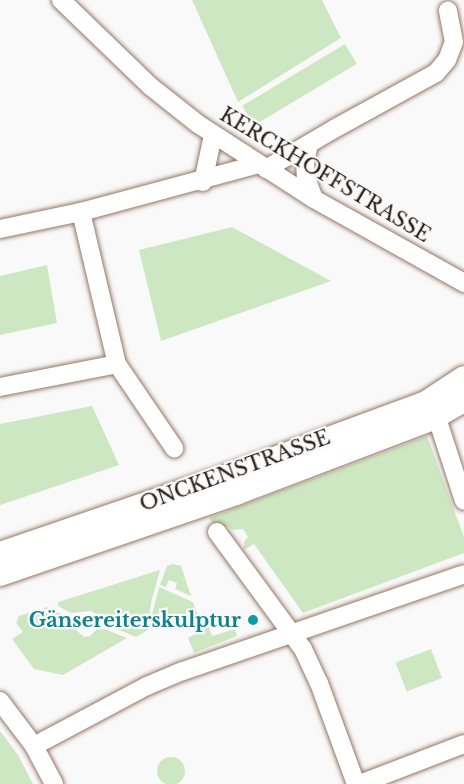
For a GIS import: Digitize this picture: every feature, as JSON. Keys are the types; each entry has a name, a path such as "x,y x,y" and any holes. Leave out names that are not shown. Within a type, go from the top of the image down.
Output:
{"main road":[{"name":"ONCKENSTRASSE","path":"0,553 228,475 426,402 464,377"},
{"name":"ONCKENSTRASSE","path":"0,575 208,504 437,418 464,400"}],"street":[{"name":"KERCKHOFFSTRASSE","path":"61,0 150,86 213,135 314,199 464,283"},
{"path":"0,229 81,212 262,167 309,144 436,74 447,60 454,42 448,11"},
{"path":"203,182 213,135"},
{"path":"309,144 305,161 306,178 314,199"},
{"path":"81,212 117,363 174,448"},
{"path":"0,387 117,363"},
{"path":"437,418 464,501"},
{"path":"217,532 293,633 319,682 358,784 464,744"},
{"path":"34,746 147,686 266,641 464,574"},
{"path":"0,700 34,746 54,784"}],"green space":[{"path":"192,0 322,0 341,38 238,102"},
{"path":"345,44 357,64 254,126 242,106"},
{"path":"232,227 331,281 161,341 139,250"},
{"path":"47,265 57,323 0,335 0,276"},
{"path":"92,406 119,465 0,505 0,424"},
{"path":"427,436 464,537 464,553 303,613 254,544 244,550 244,542 248,537 243,529 232,530 227,526 219,531 209,518"},
{"path":"173,564 181,566 191,596 175,589 177,583 169,580 166,587 160,585 167,566"},
{"path":"160,570 151,603 148,630 136,637 110,626 111,617 107,613 102,617 91,611 71,613 58,606 58,602"},
{"path":"159,587 193,602 202,624 198,625 196,622 182,627 177,617 170,615 152,626 152,615"},
{"path":"47,607 74,620 75,629 84,637 90,636 99,627 127,638 63,675 34,669 12,639 23,632 16,623 19,616"},
{"path":"209,627 212,636 235,629 237,636 194,653 188,638"},
{"path":"431,649 442,678 407,692 396,663"},
{"path":"0,731 18,755 33,784 0,784"},
{"path":"171,757 181,761 185,771 181,781 171,785 161,781 157,771 161,761"}],"place":[{"name":"Gänsereiterskulptur","path":"253,620"}]}
